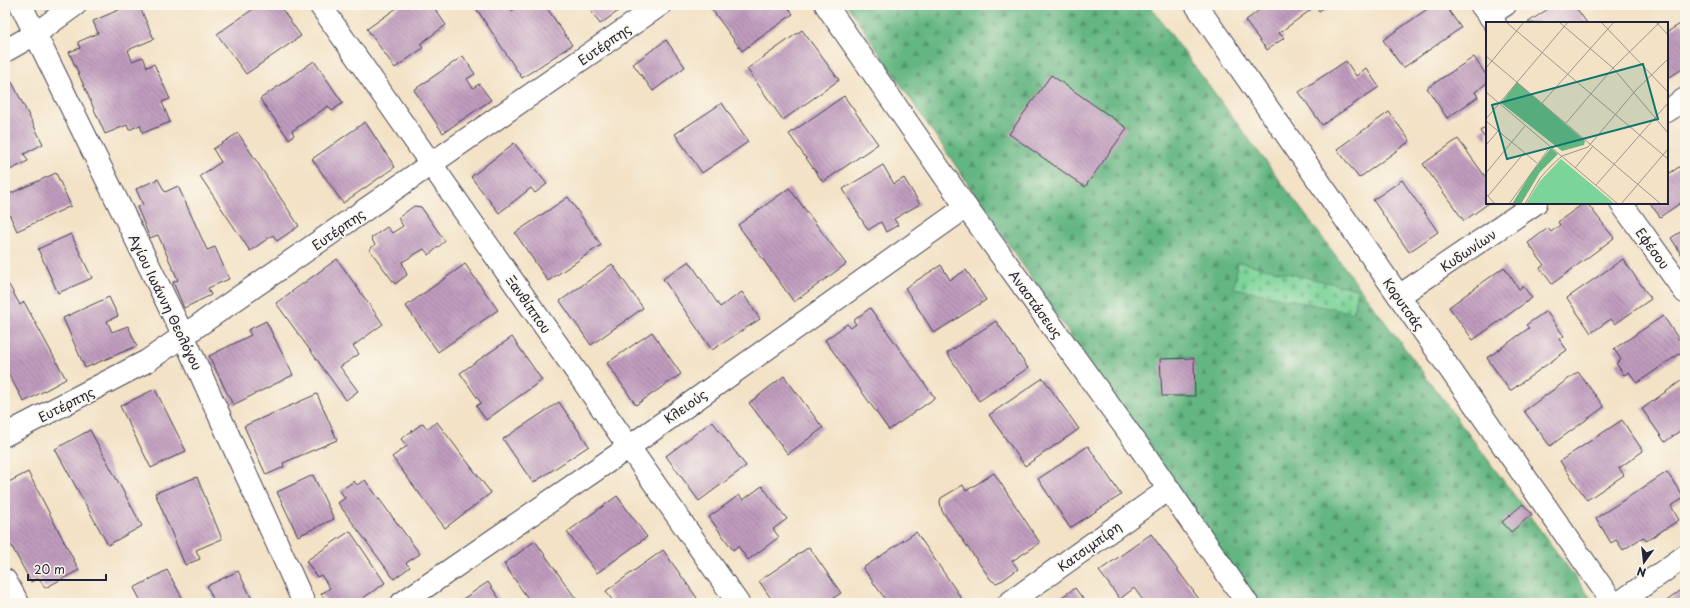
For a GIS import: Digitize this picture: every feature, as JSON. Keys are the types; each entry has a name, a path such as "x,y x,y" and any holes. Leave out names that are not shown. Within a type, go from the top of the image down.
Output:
{"street":[{"name":"Αγίου Ιωάννη Θεολόγου","path":"21,5 183,335 304,603"},
{"path":"5,50 35,34 75,5"},
{"name":"Ξανθίππου","path":"320,5 738,603"},
{"name":"Ευτέρπης","path":"5,435 147,361 660,5"},
{"name":"Αναστάσεως","path":"826,5 966,207 1169,489 1247,603"},
{"name":"Κορυτσάς","path":"1199,6 1613,603"},
{"path":"1668,110 1685,98"},
{"name":"Κυδωνίων","path":"1399,296 1535,204"},
{"name":"Εφέσου","path":"1622,204 1685,292"},
{"name":"Κλειούς","path":"402,603 629,446 966,207"},
{"name":"Κατσιμπίρη","path":"1009,603 1169,489"},
{"path":"1619,603 1685,556"},
{"path":"5,580 18,603"}],"green space":[{"path":"847,5 1149,5 1593,601 1591,603 1251,603"},
{"path":"1238,262 1357,289 1353,313 1234,288"}],"building":[{"path":"130,5 139,5 154,39 128,50 132,61 143,57 147,67 154,64 170,99 162,102 170,122 143,133 140,125 129,130 127,125 105,134 69,52 80,48 78,42 98,33 93,21"},
{"path":"259,5 279,5 301,36 246,74 217,34"},
{"path":"401,5 432,5 446,25 420,44 423,48 395,68 367,29"},
{"path":"474,5 508,5 512,11 521,5 545,5 572,45 522,78"},
{"path":"587,5 627,5 600,24"},
{"path":"715,5 786,5 793,14 742,51 711,8"},
{"path":"1266,5 1328,5 1319,11 1316,6 1279,33 1284,38 1267,50 1245,21"},
{"path":"1433,5 1445,5 1461,28 1403,68 1383,40"},
{"path":"1554,5 1574,5 1586,22 1528,22"},
{"path":"1682,23 1685,28 1685,58 1683,60 1685,67 1668,78 1668,31"},
{"path":"802,30 839,80 783,120 747,69"},
{"path":"666,40 685,67 653,91 633,64"},
{"path":"463,56 475,74 467,79 473,88 479,84 491,100 443,133 414,90"},
{"path":"1474,57 1486,75 1486,84 1475,92 1478,97 1447,118 1427,88"},
{"path":"314,61 343,103 332,111 328,106 292,131 294,135 289,139 260,99"},
{"path":"1346,61 1356,76 1366,68 1379,87 1322,125 1299,92"},
{"path":"1051,75 1127,128 1085,187 1009,134"},
{"path":"12,82 43,144 24,154 28,161 8,171 5,165 5,86"},
{"path":"844,96 878,144 823,182 789,134"},
{"path":"722,103 748,142 702,173 675,134"},
{"path":"1389,112 1410,141 1359,178 1337,149"},
{"path":"365,122 395,167 343,203 312,159"},
{"path":"1486,127 1486,140 1480,131"},
{"path":"238,133 299,226 277,241 273,235 250,251 200,176 221,162 213,149"},
{"path":"1458,139 1486,178 1486,204 1488,204 1464,221 1423,164"},
{"path":"514,143 547,184 535,193 531,188 499,213 471,177"},
{"path":"1685,163 1685,200 1660,217 1651,204 1668,204 1668,174"},
{"path":"883,165 894,184 904,178 920,204 894,219 898,225 886,232 881,222 868,230 843,189"},
{"path":"56,173 71,206 17,231 5,205 5,196"},
{"path":"158,179 165,192 178,186 207,250 215,247 229,279 208,288 211,295 184,308 173,282 178,280 158,235 150,238 137,207 143,205 136,189"},
{"path":"1402,180 1438,232 1409,252 1373,200"},
{"path":"789,188 846,264 794,302 738,225"},
{"path":"568,197 601,245 548,281 515,233"},
{"path":"1583,204 1588,204 1614,238 1552,284 1540,268 1544,265 1528,243 1548,228 1551,232 1560,225 1558,222"},
{"path":"414,206 421,207 445,241 429,255 424,249 402,262 407,275 395,284 369,249 375,245 371,238 387,227 392,233 403,226 398,218"},
{"path":"1685,229 1685,260 1671,238"},
{"path":"71,234 92,278 58,293 38,249"},
{"path":"337,259 383,324 353,346 359,354 340,367 358,391 346,400 276,303"},
{"path":"1623,259 1651,299 1615,324 1611,319 1591,333 1567,298"},
{"path":"689,261 720,307 742,292 760,319 712,350 663,279"},
{"path":"465,264 498,310 438,352 406,306"},
{"path":"612,264 643,308 591,345 560,301"},
{"path":"941,265 950,280 966,270 986,300 934,333 905,288"},
{"path":"1504,267 1519,289 1523,286 1532,298 1473,340 1449,307"},
{"path":"9,285 20,305 24,302 66,379 24,402 5,368 5,287"},
{"path":"109,297 118,316 107,321 112,332 128,326 137,346 85,368 63,318"},
{"path":"870,308 935,398 889,430 825,340 847,324 851,328 856,324 853,321"},
{"path":"1546,311 1564,336 1559,339 1567,350 1510,391 1487,358 1529,328 1526,325"},
{"path":"1663,316 1685,350 1637,383 1629,372 1624,375 1616,363 1621,360 1614,349"},
{"path":"266,321 293,375 233,405 209,356 251,335 248,330"},
{"path":"996,321 1028,368 979,401 947,353"},
{"path":"652,332 681,374 636,405 607,363"},
{"path":"512,337 542,380 486,420 476,406 481,403 460,373"},
{"path":"1194,358 1195,396 1162,396 1160,359"},
{"path":"1578,372 1604,407 1550,446 1524,411"},
{"path":"784,376 823,428 788,454 749,403"},
{"path":"1043,378 1079,429 1025,466 989,415"},
{"path":"1685,378 1685,427 1665,442 1642,409"},
{"path":"155,389 186,451 151,468 120,406"},
{"path":"317,394 337,440 283,463 284,467 266,475 244,426"},
{"path":"559,402 589,446 533,483 503,439"},
{"path":"1622,420 1643,451 1619,468 1624,475 1587,500 1560,461"},
{"path":"712,421 746,466 699,501 666,456"},
{"path":"437,422 491,493 445,528 392,457 407,446 401,439 423,423 427,429"},
{"path":"90,430 142,526 108,545 55,449"},
{"path":"1088,446 1121,495 1070,528 1038,479"},
{"path":"28,472 79,570 45,588 39,578 31,582 5,534 5,484"},
{"path":"1667,472 1684,498 1671,506 1679,520 1646,541 1643,537 1623,550 1616,540 1611,543 1596,518"},
{"path":"994,473 1040,543 1012,561 1018,569 1003,580 996,583 991,580 942,511 940,502 941,498 963,485 966,491"},
{"path":"313,475 334,519 298,536 277,492"},
{"path":"197,477 222,539 196,550 200,559 185,565 155,493"},
{"path":"365,480 420,554 406,563 410,567 394,579 338,503 345,498 340,491 354,481 357,485"},
{"path":"762,486 787,519 773,529 779,537 748,560 738,546 733,550 709,517 739,495 743,500"},
{"path":"617,496 647,537 597,573 567,532"},
{"path":"1523,504 1532,514 1511,532 1502,522"},
{"path":"350,531 385,583 356,603 328,603 321,594 330,588 321,575 317,577 306,561"},
{"path":"916,532 964,602 888,603 863,568"},
{"path":"1151,534 1202,603 1145,603 1134,588 1120,599 1099,571"},
{"path":"535,541 579,603 531,603 504,564"},
{"path":"809,547 841,593 826,603 774,603 759,581"},
{"path":"663,550 697,598 690,603 608,603 612,600 606,591"},
{"path":"167,570 185,603 142,603 134,588"},
{"path":"238,571 254,603 215,603 207,586"},
{"path":"488,582 502,603 457,603"},
{"path":"1685,587 1685,603 1664,603"},
{"path":"1075,588 1086,603 1053,603"}]}
